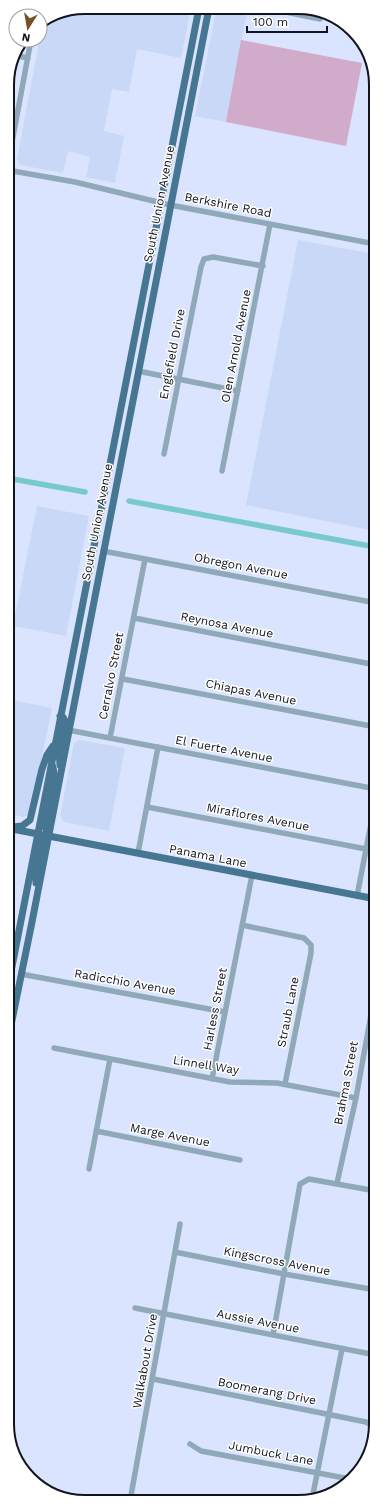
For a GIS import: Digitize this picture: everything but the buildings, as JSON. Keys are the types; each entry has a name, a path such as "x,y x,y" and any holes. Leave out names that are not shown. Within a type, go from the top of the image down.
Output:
{"main road":[{"name":"South Union Avenue","path":"14,955 198,14"},
{"name":"South Union Avenue","path":"14,1007 208,14"},
{"path":"60,716 63,717 64,721 59,754 61,771"},
{"path":"14,827 22,826 30,820 42,769 47,755 55,742"},
{"path":"48,836 45,824 54,775 51,762"},
{"name":"Panama Lane","path":"14,829 369,898"},
{"path":"37,834 42,839 42,844 36,873 37,895"}],"street":[{"path":"295,14 320,19"},
{"path":"14,130 30,48"},
{"path":"20,56 28,58"},
{"name":"Berkshire Road","path":"14,171 75,182 170,205 369,243"},
{"name":"Olen Arnold Avenue","path":"222,471 270,224"},
{"name":"Englefield Drive","path":"164,454 178,379 204,258 213,257 263,266"},
{"path":"138,371 238,391"},
{"name":"Obregon Avenue","path":"103,551 369,602"},
{"path":"134,618 145,559"},
{"name":"Reynosa Avenue","path":"134,618 369,664"},
{"name":"Cerralvo Street","path":"110,738 134,618"},
{"name":"Chiapas Avenue","path":"123,679 369,726"},
{"name":"El Fuerte Avenue","path":"68,730 369,788"},
{"path":"138,853 158,747"},
{"name":"Miraflores Avenue","path":"147,807 366,849"},
{"path":"357,896 369,834"},
{"name":"Harless Street","path":"212,1079 252,875"},
{"name":"Straub Lane","path":"242,925 304,938 312,945 286,1084"},
{"name":"Radicchio Avenue","path":"20,974 225,1012"},
{"name":"Brahma Street","path":"337,1183 356,1098 369,1026"},
{"name":"Linnell Way","path":"54,1048 230,1082 286,1084 356,1098"},
{"path":"89,1169 110,1059"},
{"name":"Marge Avenue","path":"96,1131 240,1160"},
{"path":"273,1335 300,1184 309,1179 369,1190"},
{"name":"Walkabout Drive","path":"131,1495 165,1314 180,1224"},
{"name":"Kingscross Avenue","path":"175,1252 284,1274 369,1289"},
{"name":"Aussie Avenue","path":"135,1308 369,1354"},
{"path":"313,1494 342,1349"},
{"name":"Boomerang Drive","path":"153,1379 369,1424"},
{"name":"Jumbuck Lane","path":"190,1444 200,1450 344,1478"}],"shaded area":[{"path":"80,14 190,14 181,58 137,49 129,92 112,89 104,131 124,136 115,183 86,177 90,157 68,151 63,173 20,165 17,159 38,48 48,48 48,25 58,19"},
{"path":"215,14 247,14 226,122 195,116"},
{"path":"241,40 362,63 346,146 226,122"},
{"path":"298,240 369,253 369,530 246,505"},
{"path":"37,506 89,516 66,636 14,626"},
{"path":"14,700 52,708 30,815 22,817 14,814"},
{"path":"80,740 125,748 109,831 64,822 60,816 74,743"}],"waterway":[{"path":"14,479 85,492"},
{"path":"129,501 369,546"}]}
